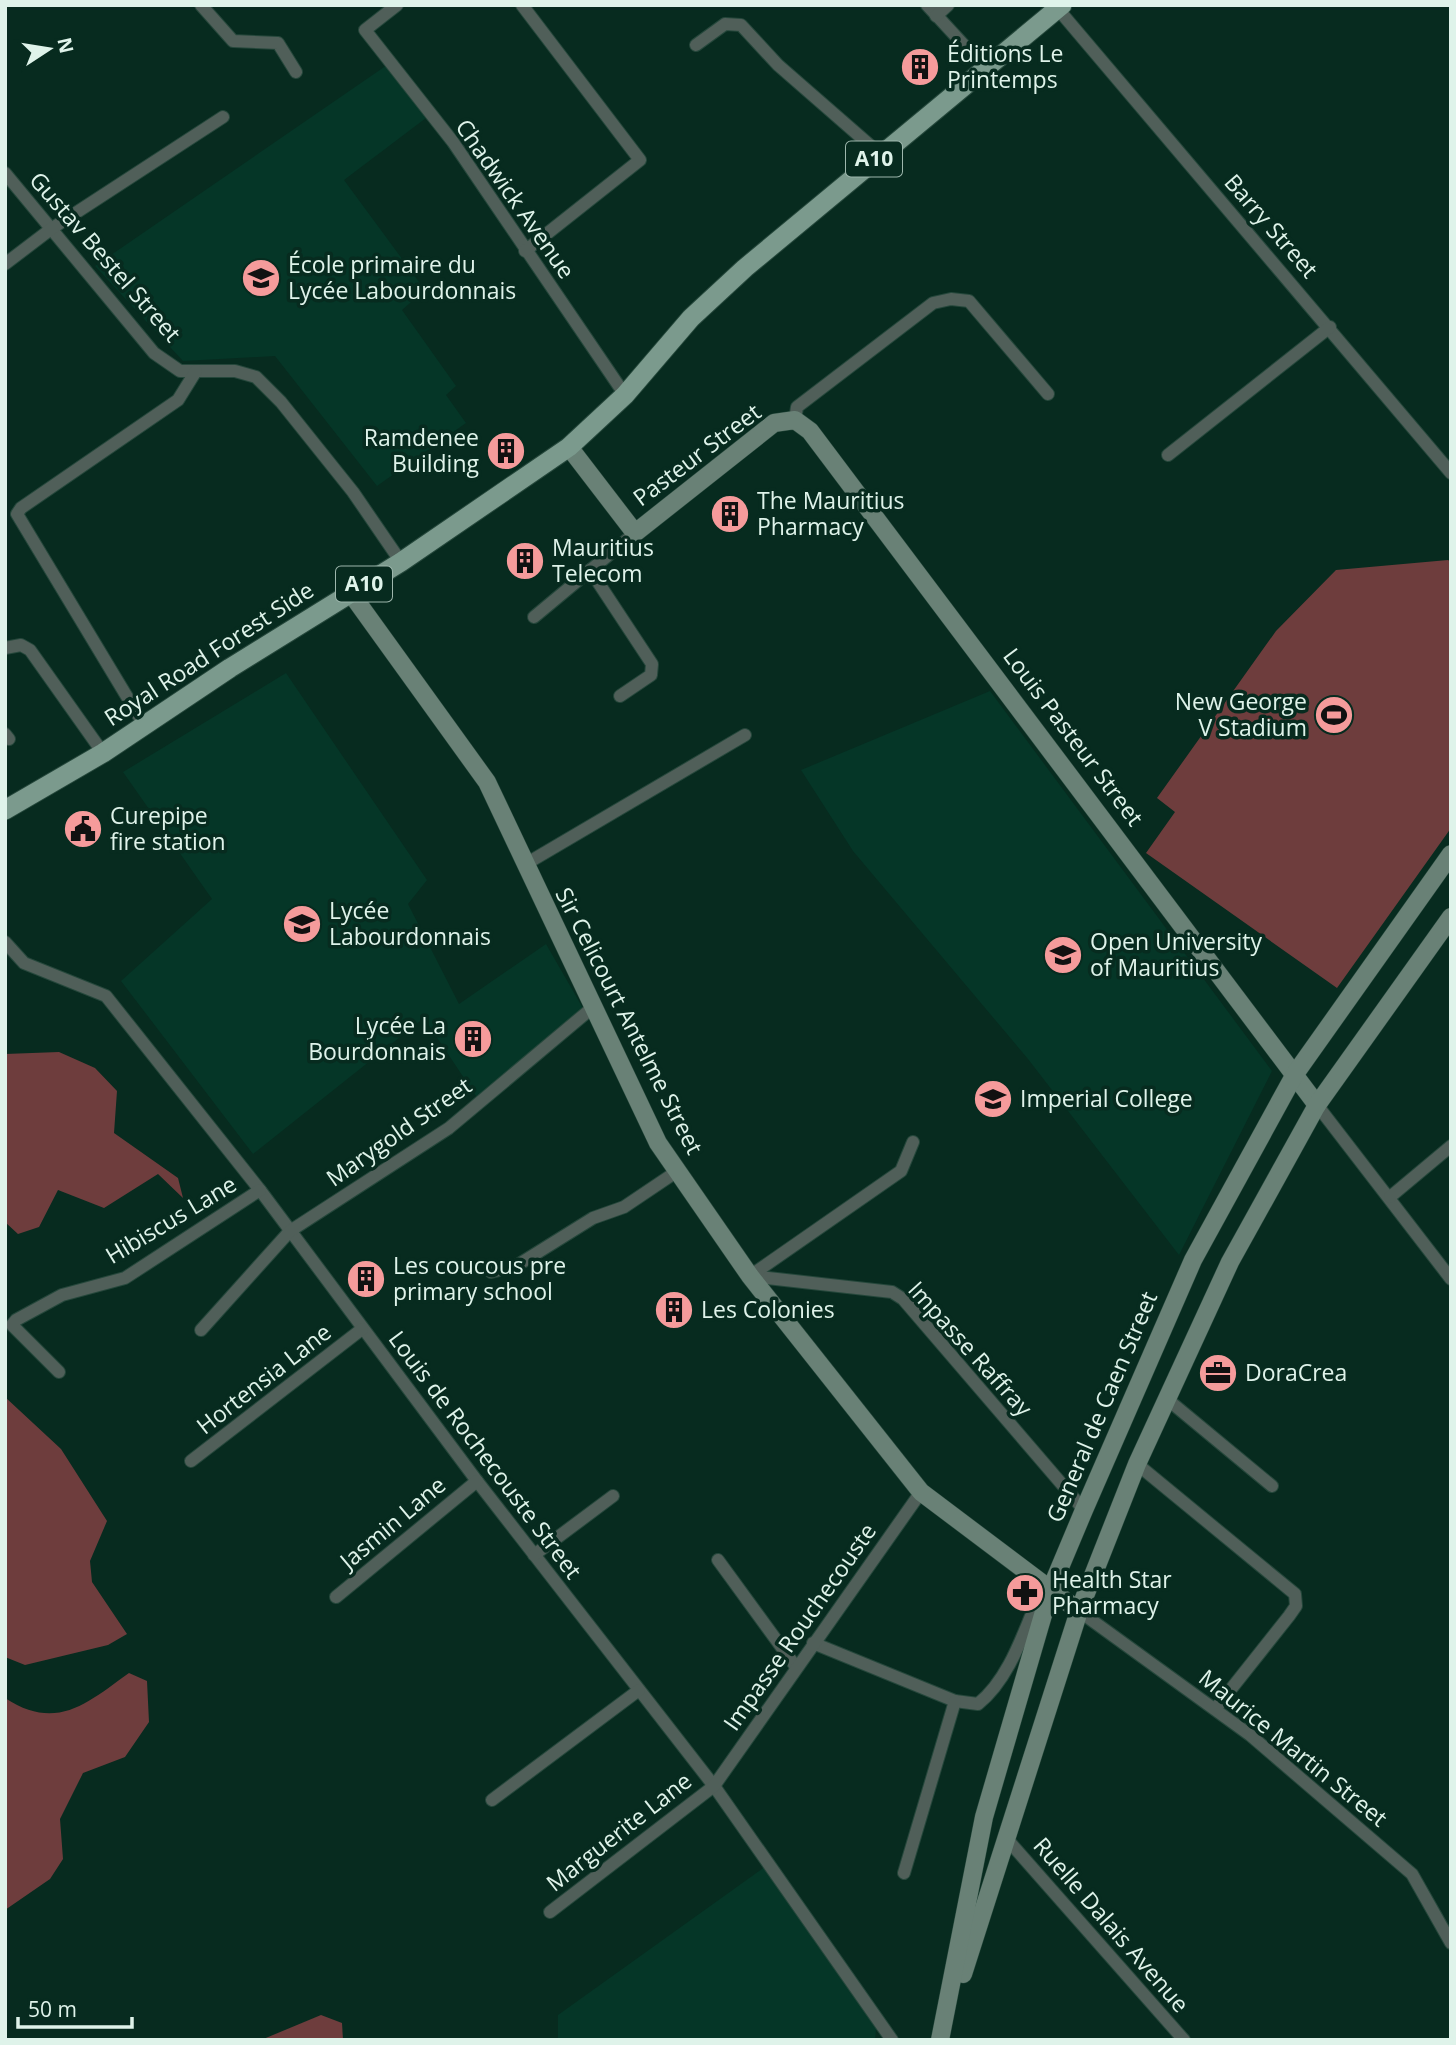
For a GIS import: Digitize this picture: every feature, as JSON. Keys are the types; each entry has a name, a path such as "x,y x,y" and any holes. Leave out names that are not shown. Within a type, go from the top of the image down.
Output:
{"main road":[{"name":"A10","path":"880,154 1060,7"},
{"name":"Royal Road Forest Side","path":"5,810 103,753 350,592 401,562 569,447 625,395 691,318 745,268 880,154"}],"street":[{"path":"201,5 233,41 278,43 296,72"},
{"name":"Chadwick Avenue","path":"397,5 365,30 453,142 625,395"},
{"path":"522,5 640,160 525,251"},
{"path":"927,5 985,68"},
{"path":"936,16 948,5"},
{"name":"Barry Street","path":"1060,7 1451,473"},
{"path":"696,45 725,24 741,25 778,65 880,154"},
{"path":"5,264 51,229 223,117"},
{"name":"Gustav Bestel Street","path":"5,173 154,353 180,370 234,371 256,377 281,402 353,492 401,562"},
{"path":"794,420 797,407 933,303 951,299 969,301 1048,394"},
{"path":"1168,455 1330,327"},
{"path":"144,726 11,516 178,400 196,371"},
{"name":"Pasteur Street","path":"569,447 635,533 774,423 794,420 810,431"},
{"name":"Louis Pasteur Street","path":"810,431 1317,1105"},
{"path":"534,617 635,533"},
{"path":"590,570 652,664 651,675 620,696"},
{"name":"Sir Celicourt Antelme Street","path":"350,592 487,782 658,1143 750,1276 921,1492 1079,1611"},
{"path":"5,648 21,645 30,650 103,753"},
{"path":"524,865 745,735"},
{"name":"General de Caen Street","path":"941,2040 984,1817 1047,1588 1193,1259 1295,1074 1451,854"},
{"name":"General de Caen Street","path":"941,2040 1079,1611 1137,1464 1230,1262 1317,1105 1451,917"},
{"name":"Louis de Rochecouste Street","path":"5,942 24,963 106,996 260,1190 477,1481 714,1786 892,2040"},
{"name":"Marygold Street","path":"201,1331 290,1231 449,1128 592,1008"},
{"path":"1317,1105 1451,1279"},
{"path":"750,1276 901,1171 913,1142"},
{"path":"1390,1197 1451,1146"},
{"path":"491,1272 516,1266 593,1218 624,1207 676,1172"},
{"name":"Hibiscus Lane","path":"58,1372 12,1325 16,1320 62,1294 125,1278 260,1190"},
{"name":"Impasse Raffray","path":"750,1276 892,1292 903,1299 1083,1510"},
{"name":"Hortensia Lane","path":"191,1461 362,1329"},
{"path":"1167,1399 1272,1486"},
{"path":"1137,1464 1295,1594 1296,1606 1216,1708"},
{"name":"Jasmin Lane","path":"336,1597 477,1481"},
{"name":"Impasse Rouchecouste","path":"714,1786 921,1492"},
{"path":"534,1555 613,1496"},
{"path":"719,1560 796,1667"},
{"path":"813,1643 955,1701 978,1704 992,1693 1047,1588"},
{"name":"Maurice Martin Street","path":"1079,1611 1216,1708 1412,1874 1450,1939"},
{"path":"492,1800 639,1690"},
{"path":"904,1873 955,1701"},
{"name":"Marguerite Lane","path":"550,1912 714,1786"},
{"name":"Ruelle Dalais Avenue","path":"1006,1838 1184,2040"}],"shaded area":[{"name":"École primaire du Lycée Labourdonnais","path":"390,63 430,115 344,180 425,290 402,310 456,386 446,395 466,423 377,486 275,356 183,361 95,266"},
{"name":"New George V Stadium","path":"1448,560 1451,562 1451,828 1337,988 1146,853 1175,812 1157,798 1276,631 1336,570"},
{"name":"Lycée Labourdonnais","path":"286,673 427,880 408,904 459,1004 546,944 584,1010 478,1099 424,1018 253,1154 121,981 212,899 123,772"},
{"name":"Open University of Mauritius","path":"990,691 1272,1071 1179,1255 1028,1059 853,851 801,770"},
{"path":"59,1052 95,1068 117,1091 114,1133 178,1178 183,1198 158,1174 104,1208 58,1190 39,1227 18,1234 5,1222 5,1054"},
{"path":"5,1397 61,1449 107,1521 90,1561 92,1582 127,1634 108,1645 25,1665 5,1657"},
{"path":"129,1673 147,1681 149,1722 125,1757 83,1773 60,1819 63,1859 50,1879 5,1910 5,1698 40,1713 71,1710"},
{"path":"769,1864 877,2020 875,2040 558,2040 558,2015"},
{"path":"321,2015 342,2023 343,2040 261,2040"}],"place":[{"name":"Éditions Le Printemps","path":"920,67"},
{"name":"École primaire du Lycée Labourdonnais","path":"261,278"},
{"name":"Ramdenee Building","path":"506,451"},
{"name":"The Mauritius Pharmacy","path":"730,514"},
{"name":"Mauritius Telecom","path":"525,561"},
{"name":"New George V Stadium","path":"1334,715"},
{"name":"Curepipe fire station","path":"83,829"},
{"name":"Lycée Labourdonnais","path":"302,924"},
{"name":"Open University of Mauritius","path":"1063,955"},
{"name":"Lycée La Bourdonnais","path":"473,1039"},
{"name":"Imperial College","path":"993,1099"},
{"name":"Les coucous pre primary school","path":"366,1279"},
{"name":"Les Colonies","path":"674,1310"},
{"name":"DoraCrea","path":"1218,1373"},
{"name":"Health Star Pharmacy","path":"1025,1593"}]}
